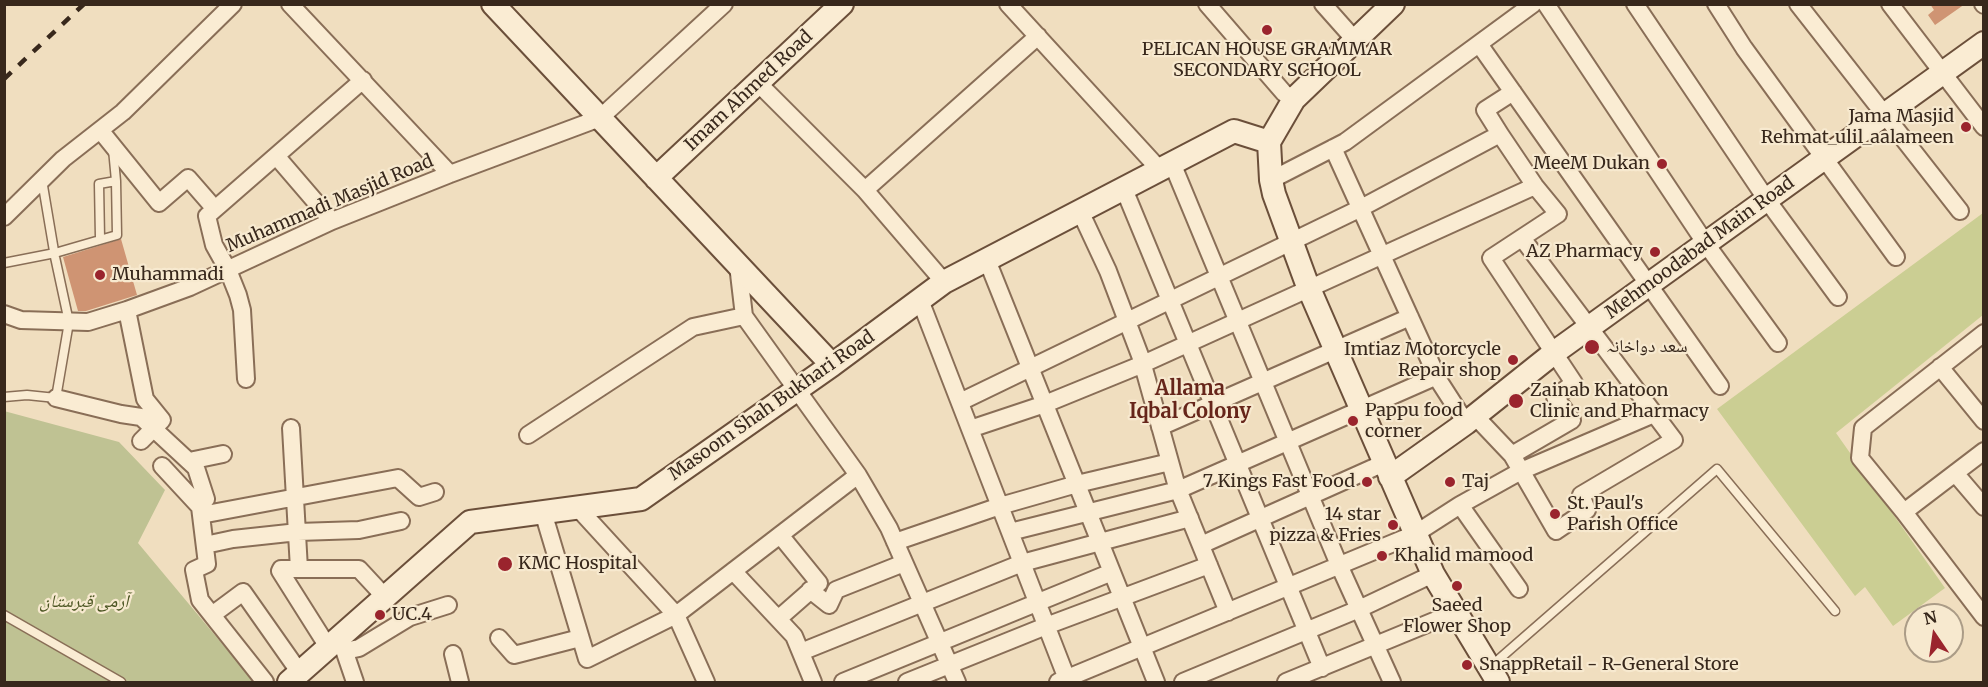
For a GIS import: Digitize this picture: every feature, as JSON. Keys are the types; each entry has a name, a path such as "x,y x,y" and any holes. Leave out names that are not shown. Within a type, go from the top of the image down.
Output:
{"street":[{"path":"4,217 63,159 123,112 232,4"},
{"path":"290,4 450,174"},
{"path":"493,4 832,365"},
{"path":"600,118 724,4"},
{"name":"Imam Ahmed Road","path":"656,178 842,4"},
{"path":"1008,4 1166,166 1220,278 1339,565 1392,682"},
{"path":"1207,4 1284,93 1294,99"},
{"path":"1323,4 1356,40"},
{"path":"1394,4 1294,99 1269,142 1271,180 1309,289 1433,574 1494,675"},
{"path":"1271,180 1345,142 1533,4"},
{"path":"1546,4 1706,244 1778,343"},
{"path":"1635,4 1767,201 1838,297"},
{"path":"1716,4 1744,48 1896,257"},
{"path":"1798,4 1960,212"},
{"path":"1890,4 1983,127"},
{"path":"865,190 1038,36"},
{"name":"Mehmoodabad Main Road","path":"1387,470 1471,419 1555,352 1983,43"},
{"path":"1479,44 1720,386"},
{"path":"246,379 242,309 228,270 214,245 207,216 363,80"},
{"path":"758,83 865,190 944,282"},
{"path":"1512,455 1572,420 1554,397 1574,383 1491,258 1558,214 1535,186 1485,110 1513,92"},
{"name":"Muhammadi Masjid Road","path":"4,314 21,320 88,322 127,310 190,287 332,221 600,118"},
{"path":"100,130 159,203 188,178 215,209"},
{"name":"Masoom Shah Bukhari Road","path":"294,678 338,645 385,597 470,522 641,499 832,365 944,282 1234,131 1269,142"},
{"path":"960,402 1220,278 1361,208 1500,134"},
{"path":"1334,148 1437,376 1471,419 1512,455 1556,531 1587,510 1581,495 1674,440 1522,238"},
{"path":"277,157 332,221"},
{"path":"970,429 1045,404 1143,364 1535,186"},
{"path":"1124,189 1322,668"},
{"path":"1080,211 1108,271 1143,364 1178,490 1228,612"},
{"path":"987,260 1156,682"},
{"path":"738,265 744,316 858,475 896,542 957,682"},
{"path":"920,300 1046,626 1062,681 1415,534 1460,505 1521,471 1654,414"},
{"path":"127,310 145,399 162,420 141,441"},
{"path":"528,435 693,327 744,316"},
{"path":"1160,427 1410,317"},
{"path":"1983,333 1863,428 1860,458 1983,617"},
{"path":"1940,367 1983,421"},
{"path":"1010,532 1178,490 1437,376"},
{"path":"56,398 141,417 196,468"},
{"path":"291,428 299,569"},
{"path":"1904,512 1983,451"},
{"path":"200,511 206,499 194,460 223,454"},
{"path":"896,542 1000,506 1077,484 1170,462"},
{"path":"162,466 200,511 207,564 194,570 200,600 265,682"},
{"path":"1200,545 1311,496 1387,470"},
{"path":"1955,473 1983,507"},
{"path":"543,512 587,659 676,615 858,475"},
{"path":"200,511 296,497 398,478 419,497 435,492"},
{"path":"1460,505 1519,590"},
{"path":"577,507 676,615 706,682"},
{"path":"801,652 1022,563 1190,518"},
{"path":"205,545 233,539 298,532 359,530 401,521"},
{"path":"778,619 819,583 780,535"},
{"path":"810,590 829,605 836,590 904,563"},
{"path":"907,682 1046,626 1209,565"},
{"path":"355,682 338,645 280,570 359,569 385,597"},
{"path":"733,571 794,636 813,682"},
{"path":"843,682 1112,572"},
{"path":"1183,682 1359,609 1433,574"},
{"path":"212,615 243,592 294,678"},
{"path":"338,645 359,648 410,617 448,605"},
{"path":"1286,682 1456,612"},
{"path":"500,638 514,655 580,638"},
{"path":"453,654 460,682"}],"lane":[{"path":"4,263 55,253 100,238 117,235 116,181 112,145"},
{"path":"4,397 27,395 56,398 69,321 42,180"},
{"path":"100,238 99,184 116,181"},
{"path":"1494,675 1717,469 1835,611"},
{"path":"4,615 121,682"}],"green space":[{"path":"1983,213 1983,315 1836,433 1945,588 1924,603 1904,603 1904,618 1893,626 1865,587 1855,596 1717,409"},
{"name":"آرمی قبرستان","path":"4,411 119,442 165,490 138,543 254,682 5,682"}],"building":[{"path":"1930,4 1965,4 1935,25 1928,15 1934,10"},
{"name":"Muhammadi","path":"121,239 137,295 86,311 78,311 63,257"}],"railway":[{"path":"4,79 84,4"}],"place":[{"name":"PELICAN HOUSE GRAMMAR SECONDARY SCHOOL","path":"1267,30"},
{"name":"Jama Masjid Rehmat_ulil_aalameen","path":"1966,127"},
{"name":"MeeM Dukan","path":"1662,164"},
{"name":"AZ Pharmacy","path":"1655,252"},
{"name":"Muhammadi","path":"100,275"},
{"name":"سعد دواخانہ","path":"1592,347"},
{"name":"Imtiaz Motorcycle Repair shop","path":"1513,360"},
{"name":"Zainab Khatoon Clinic and Pharmacy","path":"1516,401"},
{"name":"Pappu food corner","path":"1353,421"},
{"name":"7 Kings Fast Food","path":"1367,482"},
{"name":"Taj","path":"1450,482"},
{"name":"St. Paul's Parish Office","path":"1555,514"},
{"name":"14 star pizza & Fries","path":"1393,525"},
{"name":"Khalid mamood","path":"1382,556"},
{"name":"KMC Hospital","path":"505,564"},
{"name":"Saeed Flower Shop","path":"1457,586"},
{"name":"UC.4","path":"380,615"},
{"name":"SnappRetail - R-General Store","path":"1467,665"}],"district":[{"name":"Allama Iqbal Colony","path":"1190,400"}]}
